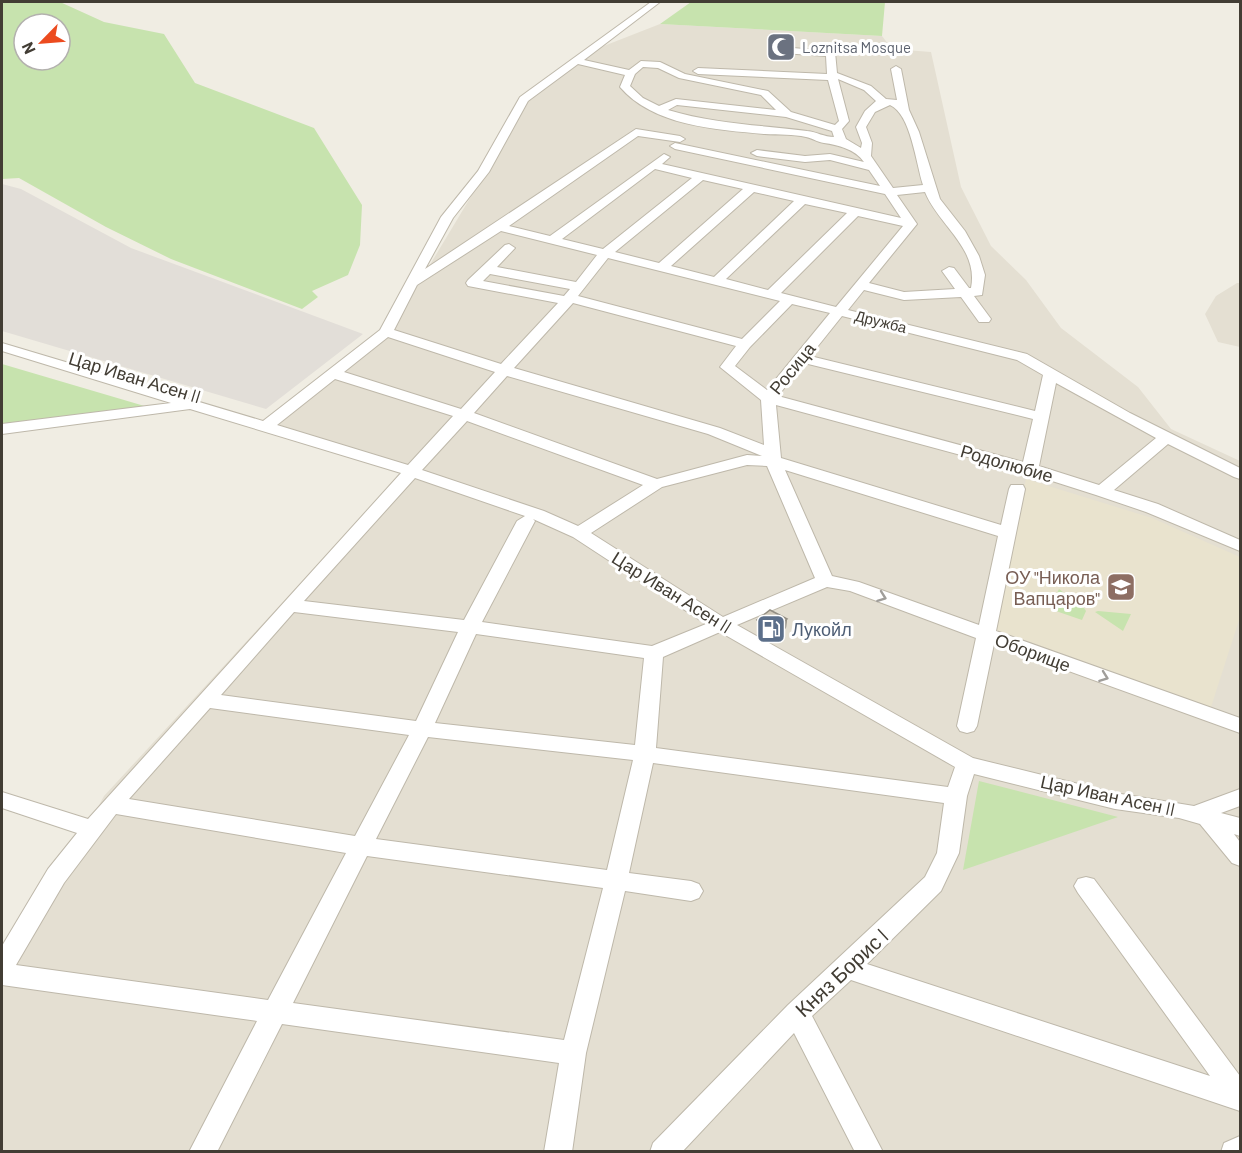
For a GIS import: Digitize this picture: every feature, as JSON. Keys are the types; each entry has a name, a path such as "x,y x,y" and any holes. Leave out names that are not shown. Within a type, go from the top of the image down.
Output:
{"street":[{"path":"265,427 386,332 447,217 483,172 524,99 578,62 656,2"},
{"path":"782,50 830,53 832,76 843,121 839,135"},
{"path":"578,62 631,73"},
{"path":"787,114 764,93 682,76 660,65 644,63 631,73 626,90 658,110 694,120 809,134 823,140 839,135"},
{"path":"895,103 896,69"},
{"path":"671,71 832,76 852,79 880,97 895,103 912,124 929,188 936,203 957,227 975,260 979,286 977,292 964,294 904,296 861,285"},
{"path":"658,110 676,102 787,114 839,135 869,162 911,224"},
{"path":"869,162 867,143 861,128 866,116 895,103"},
{"path":"552,240 655,166 694,120"},
{"path":"413,282 499,228 636,132 890,192 929,188"},
{"path":"678,141 791,157 830,157 869,162"},
{"path":"655,166 911,224"},
{"path":"2,967 56,876 111,805 290,605 465,415 572,295 605,254 700,177"},
{"path":"662,268 751,188"},
{"path":"717,281 802,200"},
{"path":"772,294 855,212"},
{"name":"Росица","path":"825,580 773,458 768,398 911,224"},
{"name":"Дружба","path":"499,228 839,310 1022,357 1125,416 1240,474"},
{"path":"509,248 473,283 572,295"},
{"path":"486,268 745,344"},
{"path":"949,271 984,319"},
{"path":"768,398 727,367 745,344 790,298"},
{"path":"386,332 504,370 714,431 773,458 1007,533"},
{"name":"Цар Иван Асен II","path":"2,337 214,402 265,427"},
{"name":"Цар Иван Асен II","path":"2,347 411,472 538,515 579,533 720,624 967,764 1115,801 1201,815 1240,827"},
{"path":"800,358 1042,417"},
{"path":"1030,469 1051,372"},
{"path":"334,374 465,415 656,484"},
{"name":"Родолюбие","path":"768,398 1030,469 1102,491 1152,508 1240,546"},
{"path":"2,429 214,402"},
{"path":"1102,491 1167,437"},
{"path":"579,533 656,484 747,460 773,458"},
{"path":"967,726 1017,489"},
{"path":"202,1152 422,729 470,627 526,521"},
{"path":"290,605 654,653 825,580"},
{"name":"Оборище","path":"825,580 853,586 1240,726"},
{"path":"558,1152 573,1053 645,754 654,653"},
{"path":"205,699 422,729 645,754 956,796"},
{"name":"Княз Борис I","path":"663,1152 797,1013 933,884 948,853 956,796 967,764"},
{"path":"1240,798 1201,815 1240,857"},
{"path":"2,800 93,829"},
{"path":"111,805 360,846 691,891"},
{"path":"1086,886 1240,1098"},
{"path":"847,968 1240,1098"},
{"path":"2,974 573,1053"},
{"path":"797,1013 870,1152"},
{"path":"1234,1152 1240,1149"}],"shaded area":[{"path":"660,24 882,36 892,49 931,52 961,187 991,246 1026,280 1061,328 1138,387 1171,429 1240,461 1240,1151 2,1152 2,980 104,796 408,466 276,424 387,336 528,102 591,51"},
{"path":"2,184 21,189 131,248 363,334 266,409 2,331"},
{"path":"1240,283 1240,347 1218,342 1205,314 1216,296"},
{"name":"ОУ \"Никола Вапцаров\"","path":"1026,479 1152,518 1240,557 1240,617 1211,707 991,628"}],"green space":[{"path":"2,2 60,2 104,22 164,34 195,83 314,128 362,205 360,245 348,275 312,291 318,297 302,309 171,259 106,227 19,178 2,179"},
{"path":"691,2 885,2 882,36 660,24"},
{"path":"2,364 158,410 2,428"},
{"path":"1059,589 1084,608 1086,611 1082,620 1053,610 1051,605"},
{"path":"1095,612 1131,614 1123,631"},
{"path":"979,781 1118,817 963,870"}],"building":[{"path":"770,610 787,619 774,630 757,620"}],"place":[{"name":"Loznitsa Mosque","path":"781,47"},
{"name":"ОУ \"Никола Вапцаров\"","path":"1121,587"},
{"name":"Лукойл","path":"771,629"}]}
